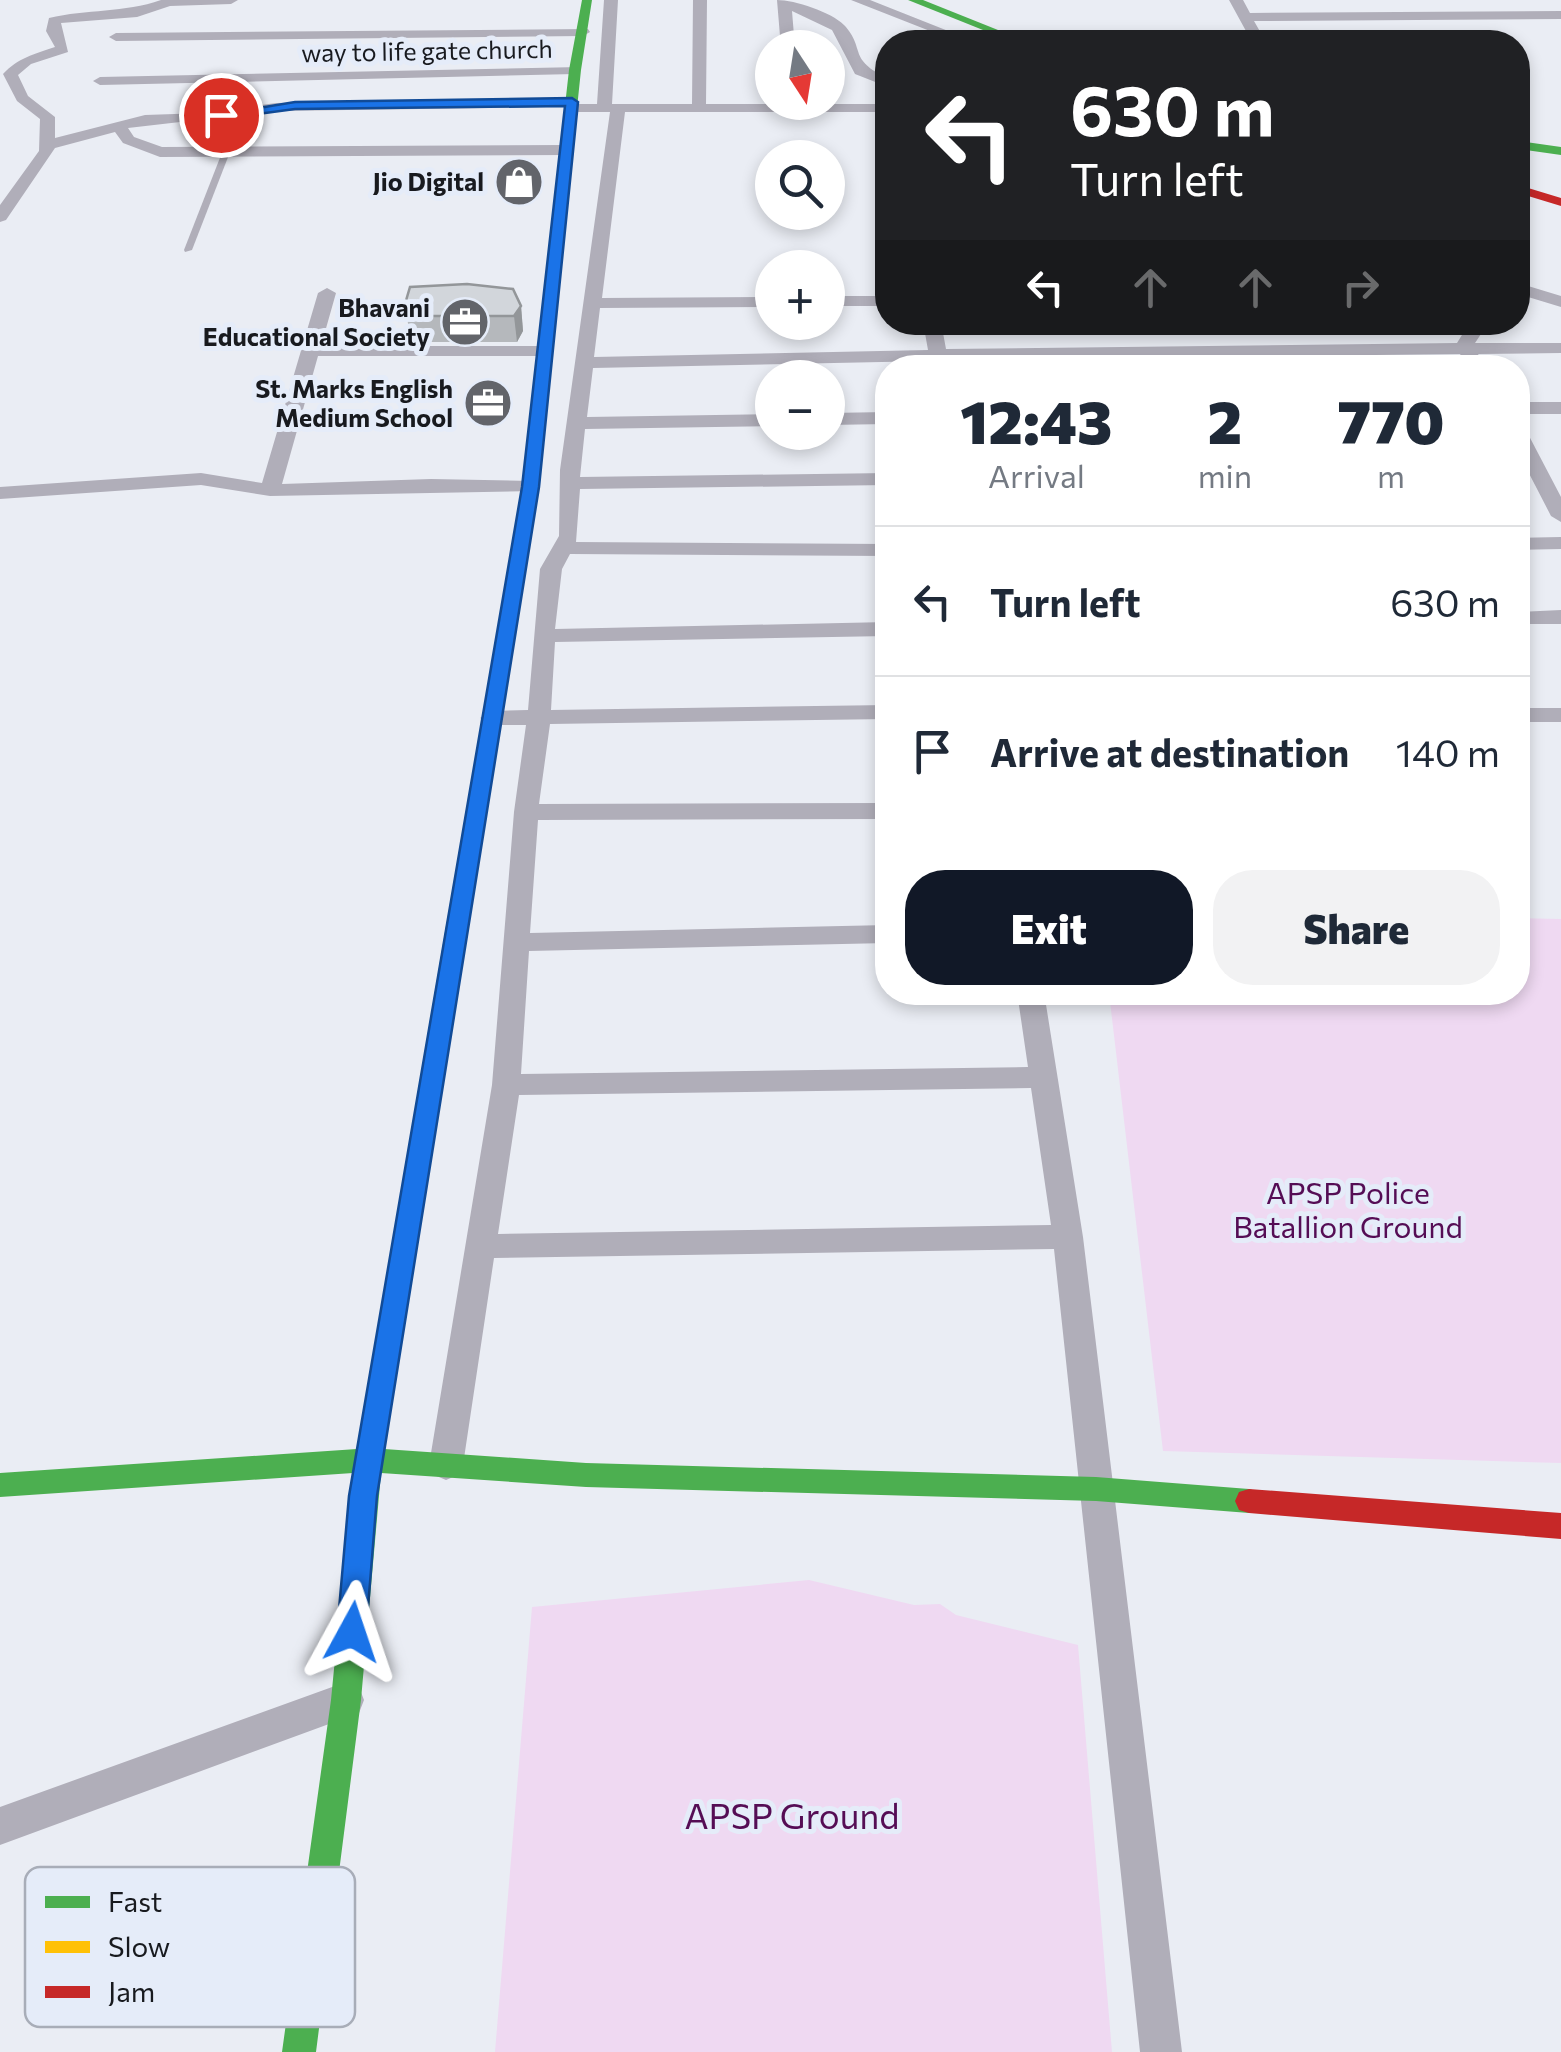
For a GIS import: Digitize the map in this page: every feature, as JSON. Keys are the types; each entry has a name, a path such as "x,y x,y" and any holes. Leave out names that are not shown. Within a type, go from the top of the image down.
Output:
{"main road":[{"path":"324,1867 346,1700 368,1460 530,487 575,70 587,0"},
{"path":"912,0 991,30"},
{"path":"942,0 1020,30"},
{"path":"1530,147 1561,151"},
{"path":"1530,182 1561,191"},
{"path":"1530,193 1561,202"},
{"path":"0,1485 368,1460 586,1475 1096,1490 1561,1526"},
{"path":"299,2052 302,2027"}],"street":[{"path":"0,217 42,162 48,145 48,116 22,98 10,74 26,61 63,49 53,30 54,21 74,16 137,14 168,2 232,0"},
{"path":"446,1466 506,1085 526,812 539,718 551,569 564,548 572,510 570,482 611,108 611,0"},
{"path":"698,108 700,0"},
{"path":"1236,0 1253,30"},
{"path":"1340,0 1354,23"},
{"path":"1447,0 1468,29"},
{"path":"1545,0 1559,17"},
{"path":"786,30 784,1 839,6 926,30"},
{"path":"839,6 844,34 860,70 875,77"},
{"path":"1246,17 1354,23 1459,15 1559,17"},
{"path":"116,37 584,32"},
{"name":"way to life gate church","path":"100,81 575,70"},
{"path":"48,145 119,125 295,105 755,106"},
{"path":"845,107 875,108"},
{"path":"119,125 128,140 149,150 566,150"},
{"path":"1530,292 1561,302"},
{"path":"270,490 327,294"},
{"path":"845,301 875,301"},
{"path":"592,303 755,302"},
{"path":"1469,335 1466,339 1470,355"},
{"path":"1227,355 1561,348"},
{"path":"310,351 545,351"},
{"path":"584,363 875,361"},
{"path":"1530,408 1561,408"},
{"path":"845,419 875,418"},
{"path":"577,423 755,420"},
{"path":"1561,464 1530,472 1561,516"},
{"path":"0,493 202,479 270,490 530,487"},
{"path":"570,482 875,479"},
{"path":"1530,544 1561,543"},
{"path":"564,548 875,550"},
{"path":"1530,618 1561,617"},
{"path":"544,636 875,629"},
{"path":"492,718 875,712"},
{"path":"1530,715 1561,714"},
{"path":"526,812 875,812"},
{"path":"519,942 875,934"},
{"path":"1032,1005 1068,1237 1161,2052"},
{"path":"506,1085 1043,1077"},
{"path":"480,1246 1068,1237"},
{"path":"0,1826 346,1700"}],"lane":[{"path":"188,250 226,152"}],"green space":[{"name":"APSP Police Batallion Ground","path":"1530,918 1561,919 1561,1463 1163,1451 1110,1005 1530,1005"},
{"name":"APSP Ground","path":"809,1580 914,1605 940,1604 956,1615 1078,1645 1112,2052 495,2052 532,1607"}],"building":[{"path":"467,284 513,289 521,306 514,316 422,316 405,304 410,287"}],"traffic: fast":[{"path":"545,346 575,70 587,0"},
{"path":"913,0 991,30"},
{"path":"1530,147 1561,151"},
{"path":"324,1867 346,1700 363,1496 457,926"},
{"path":"0,1485 369,1460 586,1475 1096,1489 1249,1501"},
{"path":"299,2052 302,2027"}],"traffic: slow":[{"path":"457,926 530,487 545,346"}],"traffic: jam":[{"path":"1530,193 1561,202"},
{"path":"1249,1501 1561,1526"}],"place":[{"name":"Jio Digital","path":"519,182"},
{"name":"Bhavani Educational Society","path":"465,322"},
{"name":"St. Marks English Medium School","path":"488,403"}],"route":[{"path":"221,115 295,105 572,102 530,487 363,1496 352,1632"}]}
